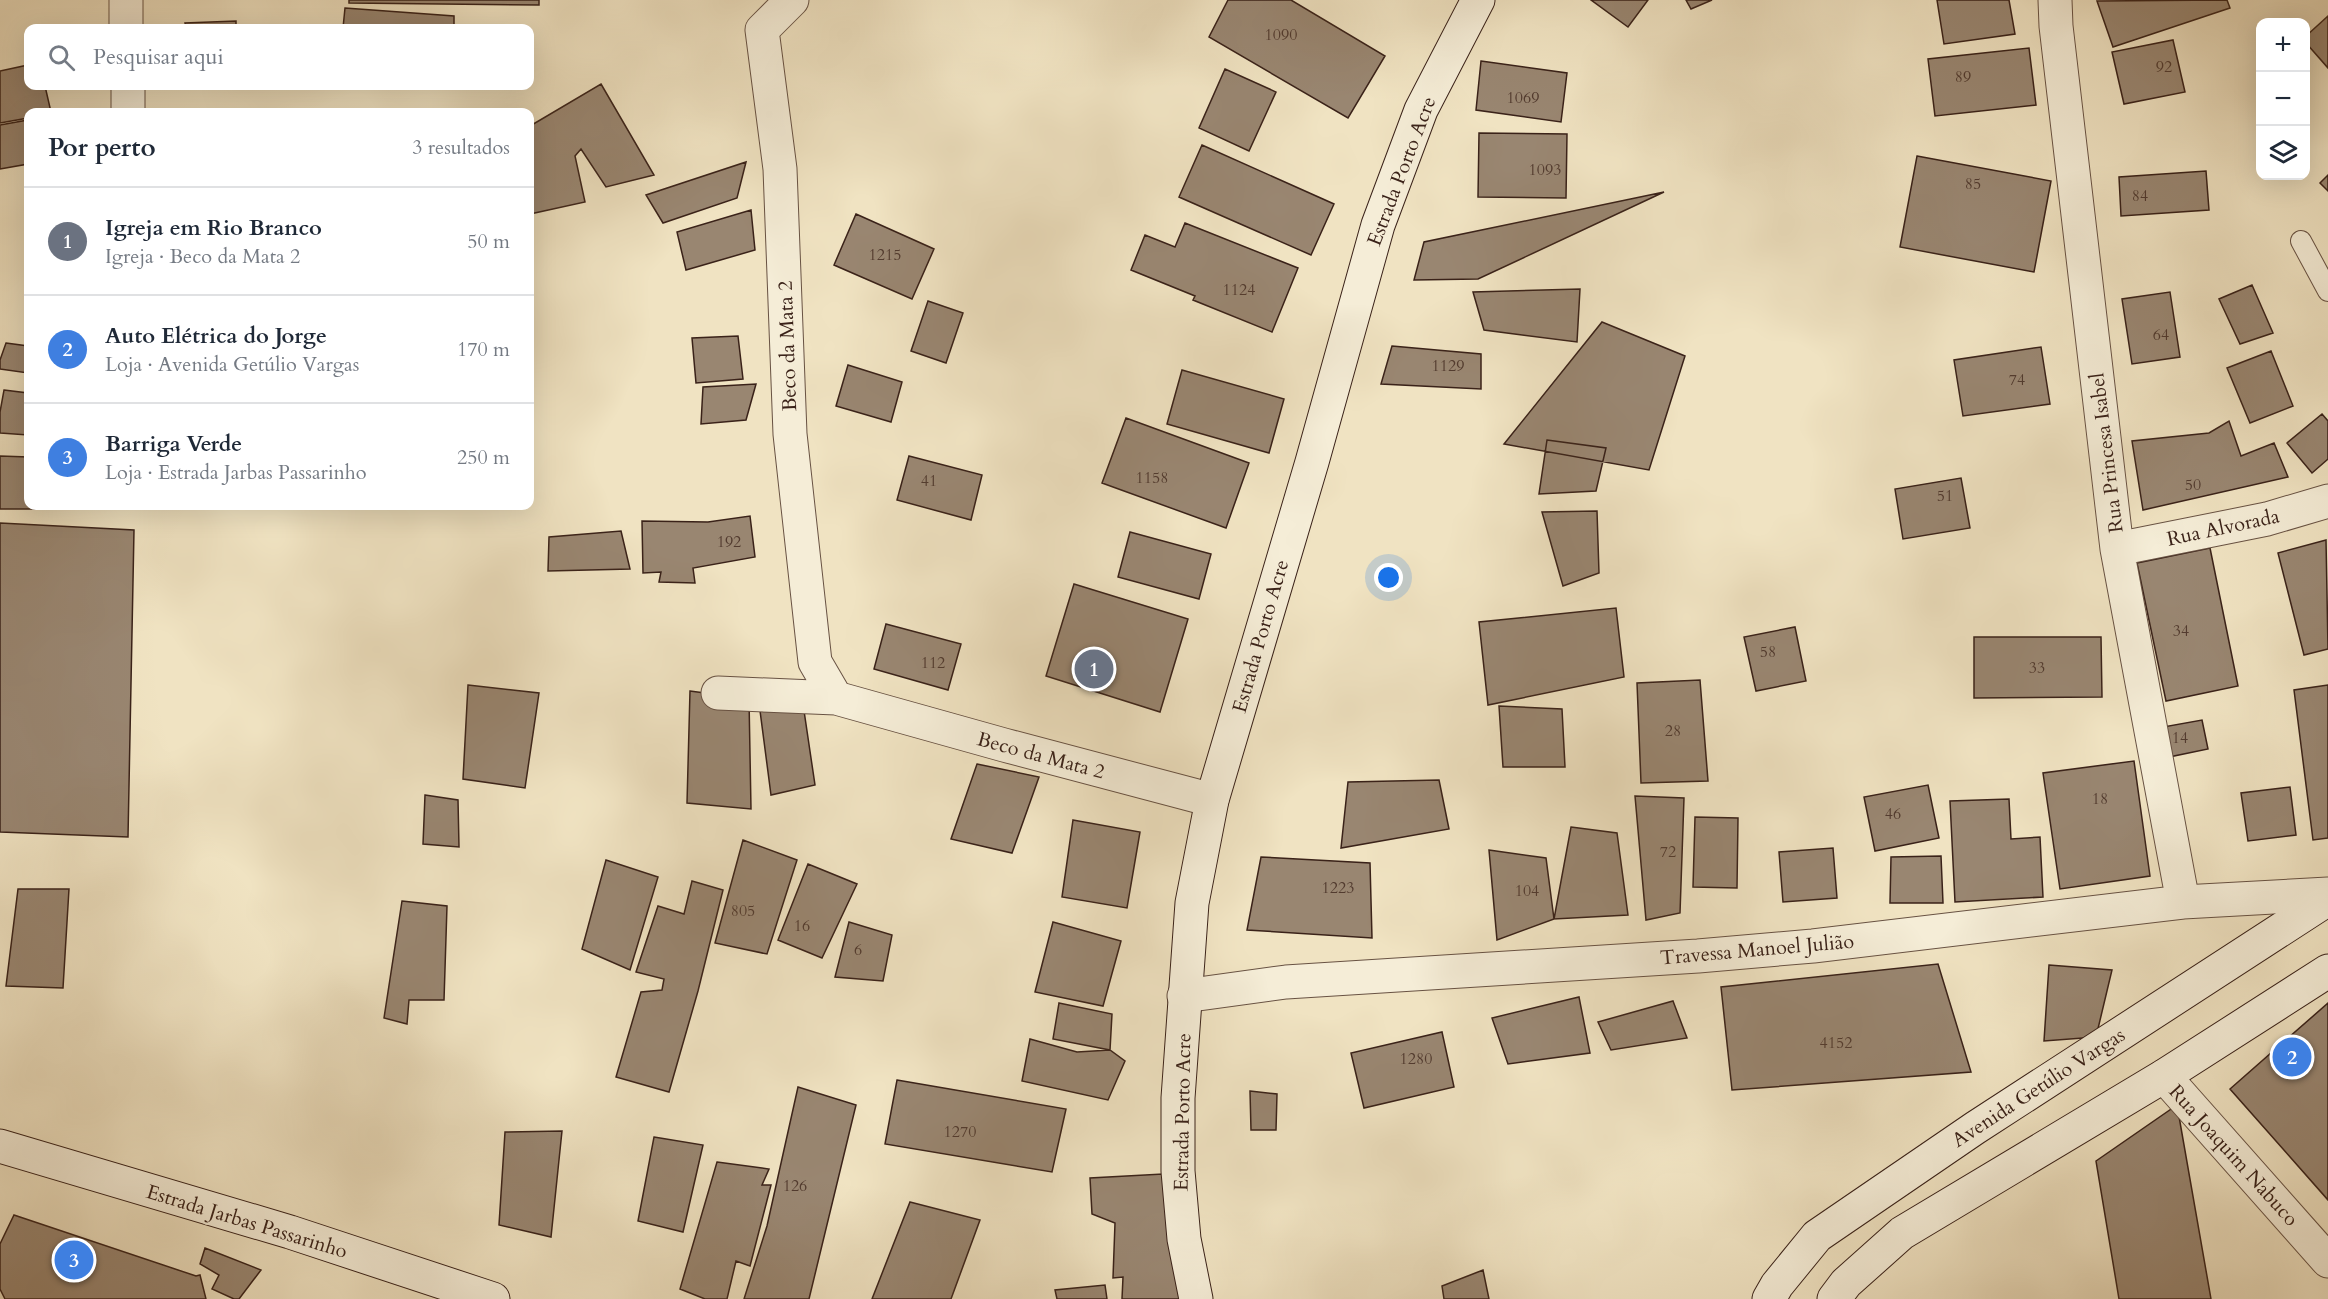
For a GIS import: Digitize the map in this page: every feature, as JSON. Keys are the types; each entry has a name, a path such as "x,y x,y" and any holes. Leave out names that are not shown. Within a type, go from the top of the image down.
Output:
{"street":[{"path":"126,0 126,24"},
{"name":"Beco da Mata 2","path":"792,0 762,30 780,169 790,434 797,502 815,662 836,698"},
{"name":"Estrada Porto Acre","path":"1196,1299 1184,1239 1178,1171 1178,1098 1192,903 1212,800 1312,462 1378,225 1421,110 1478,0"},
{"name":"Rua Princesa Isabel","path":"2055,0 2056,26 2117,549 2183,902"},
{"path":"128,90 128,108"},
{"name":"Rua Alvorada","path":"2117,549 2267,519 2328,501"},
{"name":"Beco da Mata 2","path":"718,693 836,698 1212,800"},
{"name":"Travessa Manoel Julião","path":"1185,996 1298,981 1698,956 1813,946 2183,902 2328,896"},
{"name":"Avenida Getúlio Vargas","path":"1769,1299 1777,1285 1817,1236 1975,1128 2328,896"},
{"path":"1834,1299 1846,1283 1902,1233 2164,1076 2328,971"},
{"name":"Rua Joaquim Nabuco","path":"2164,1076 2328,1261"},
{"name":"Estrada Jarbas Passarinho","path":"0,1146 290,1232 493,1299"}],"lane":[{"path":"2301,241 2328,291"}],"building":[{"path":"349,0 539,0 539,5 349,3"},
{"path":"1228,0 1291,0 1385,56 1348,118 1209,37"},
{"path":"1591,0 1648,0 1628,27"},
{"path":"1686,0 1712,0 1691,9"},
{"path":"1937,0 2009,0 2015,34 1944,44"},
{"path":"2227,0 2230,8 2113,47 2097,1"},
{"path":"345,8 454,16 454,24 343,24"},
{"path":"2328,16 2328,68 2310,48 2310,32"},
{"path":"236,21 236,24 185,23"},
{"path":"2173,40 2185,92 2124,104 2112,52"},
{"path":"2029,48 2036,105 1935,116 1928,59"},
{"path":"1481,61 1567,73 1561,122 1476,110"},
{"path":"24,66 24,90 46,90 50,108 24,108 24,119 0,123 0,71"},
{"path":"1225,69 1276,92 1249,151 1199,128"},
{"path":"601,84 654,175 606,187 581,149 575,156 585,202 534,213 534,124"},
{"path":"24,121 24,165 0,169 0,125"},
{"path":"1479,133 1567,134 1566,198 1478,197"},
{"path":"1202,145 1334,204 1311,255 1179,197"},
{"path":"1917,156 2051,181 2034,272 1900,247"},
{"path":"746,162 737,198 663,223 646,195"},
{"path":"2206,171 2209,210 2121,216 2119,177"},
{"path":"2328,175 2328,191 2320,183"},
{"path":"1664,192 1478,279 1414,280 1424,242"},
{"path":"751,210 755,250 686,270 677,232"},
{"path":"856,214 934,249 912,299 834,265"},
{"path":"1185,223 1298,268 1272,332 1193,300 1195,296 1131,270 1145,235 1175,247"},
{"path":"2252,285 2273,333 2240,344 2219,299"},
{"path":"1580,289 1577,342 1484,330 1473,292"},
{"path":"2170,292 2180,357 2132,364 2122,299"},
{"path":"928,301 963,313 946,363 911,351"},
{"path":"1602,322 1685,356 1649,470 1504,444"},
{"path":"738,336 743,379 696,383 692,338"},
{"path":"6,343 24,345 24,372 0,369 0,360"},
{"path":"1392,346 1481,354 1481,389 1381,384"},
{"path":"2041,347 2050,404 1963,416 1954,360"},
{"path":"2271,351 2293,406 2250,423 2227,368"},
{"path":"848,365 902,382 891,422 836,406"},
{"path":"1182,370 1284,399 1269,453 1167,424"},
{"path":"756,384 746,420 701,424 703,387"},
{"path":"4,390 24,392 24,435 0,433 0,412"},
{"path":"2322,414 2328,421 2328,459 2312,473 2287,443"},
{"path":"1126,418 1249,463 1226,528 1102,483"},
{"path":"2229,421 2241,456 2274,443 2288,477 2143,510 2132,441 2209,433"},
{"path":"1547,440 1606,448 1596,491 1539,494"},
{"path":"0,456 24,457 24,509 0,509"},
{"path":"909,456 982,475 971,520 897,500"},
{"path":"1961,478 1970,528 1903,539 1895,489"},
{"path":"1597,511 1599,573 1563,586 1542,512"},
{"path":"750,516 755,557 693,568 695,583 659,582 661,572 643,573 642,521 708,522"},
{"path":"0,523 134,530 128,837 0,832"},
{"path":"621,531 630,569 548,571 549,537"},
{"path":"1130,532 1211,554 1199,599 1118,577"},
{"path":"2326,540 2328,649 2304,655 2278,553"},
{"path":"2210,548 2238,686 2166,701 2137,563"},
{"path":"1074,584 1188,619 1160,712 1046,676"},
{"path":"1616,608 1624,677 1488,705 1479,622"},
{"path":"886,624 961,644 948,690 874,669"},
{"path":"1795,627 1806,681 1756,691 1744,637"},
{"path":"1974,637 2101,637 2102,697 1974,698"},
{"path":"1700,680 1708,781 1641,783 1637,683"},
{"path":"468,685 539,693 525,788 463,779"},
{"path":"2328,685 2328,838 2313,840 2294,690"},
{"path":"690,691 749,699 751,809 687,803"},
{"path":"759,703 803,704 815,785 771,795"},
{"path":"1499,706 1562,709 1565,767 1503,767"},
{"path":"2202,720 2208,749 2169,757 2163,727"},
{"path":"2134,761 2150,876 2060,889 2043,773"},
{"path":"977,764 1039,777 1012,853 951,839"},
{"path":"1439,780 1449,829 1341,848 1348,782"},
{"path":"1928,785 1939,838 1875,851 1864,797"},
{"path":"2290,787 2296,835 2248,841 2241,793"},
{"path":"425,795 458,800 459,847 423,844"},
{"path":"1635,796 1684,798 1680,913 1646,920"},
{"path":"2009,799 2011,839 2040,837 2043,897 1955,902 1950,801"},
{"path":"1695,817 1738,818 1737,888 1693,887"},
{"path":"1073,820 1140,832 1127,908 1062,897"},
{"path":"1571,827 1617,833 1628,915 1554,919"},
{"path":"743,840 797,860 767,954 715,943"},
{"path":"1833,848 1837,898 1783,902 1779,852"},
{"path":"1489,850 1546,858 1554,919 1497,940"},
{"path":"1941,856 1943,903 1890,903 1891,857"},
{"path":"1261,857 1370,863 1372,938 1247,930"},
{"path":"606,860 658,877 630,970 582,949"},
{"path":"808,864 857,884 822,958 778,940"},
{"path":"692,881 723,890 698,991 669,1092 616,1077 641,992 662,990 664,979 636,972 658,906 684,914"},
{"path":"18,889 69,889 63,988 6,986"},
{"path":"402,901 447,906 444,1000 409,1000 407,1024 384,1018"},
{"path":"849,922 892,935 883,981 835,977"},
{"path":"1053,922 1121,941 1103,1006 1035,992"},
{"path":"1938,964 1971,1072 1732,1090 1721,987"},
{"path":"2049,965 2112,970 2096,1037 2044,1041"},
{"path":"1579,997 1590,1053 1508,1064 1492,1018"},
{"path":"1673,1001 1687,1038 1611,1050 1598,1022"},
{"path":"1059,1003 1112,1014 1110,1050 1053,1039"},
{"path":"2328,1003 2328,1200 2230,1089"},
{"path":"1442,1032 1454,1087 1364,1108 1351,1053"},
{"path":"1030,1039 1077,1052 1110,1050 1125,1061 1108,1100 1022,1081"},
{"path":"897,1080 1066,1109 1052,1172 885,1144"},
{"path":"798,1087 856,1105 809,1299 744,1299 767,1226"},
{"path":"1250,1091 1277,1094 1276,1130 1251,1130"},
{"path":"2177,1105 2211,1299 2119,1299 2096,1161"},
{"path":"562,1131 551,1237 499,1225 505,1132"},
{"path":"654,1137 703,1145 683,1232 638,1221"},
{"path":"717,1162 769,1169 762,1185 771,1185 750,1266 736,1261 727,1299 705,1299 680,1289"},
{"path":"1163,1174 1181,1299 1122,1299 1123,1277 1113,1278 1115,1223 1092,1214 1090,1178"},
{"path":"910,1202 980,1220 951,1299 872,1299"},
{"path":"14,1215 196,1276 200,1275 206,1299 5,1299 0,1289 0,1244"},
{"path":"205,1248 261,1270 239,1299 212,1289 219,1275 200,1264"},
{"path":"1483,1270 1489,1299 1444,1299 1442,1286"},
{"path":"1105,1285 1107,1299 1057,1299 1055,1290"}],"place":[{"name":"Igreja em Rio Branco","path":"1094,669"},
{"name":"Auto Elétrica do Jorge","path":"2292,1057"},
{"name":"Barriga Verde","path":"74,1260"}]}
